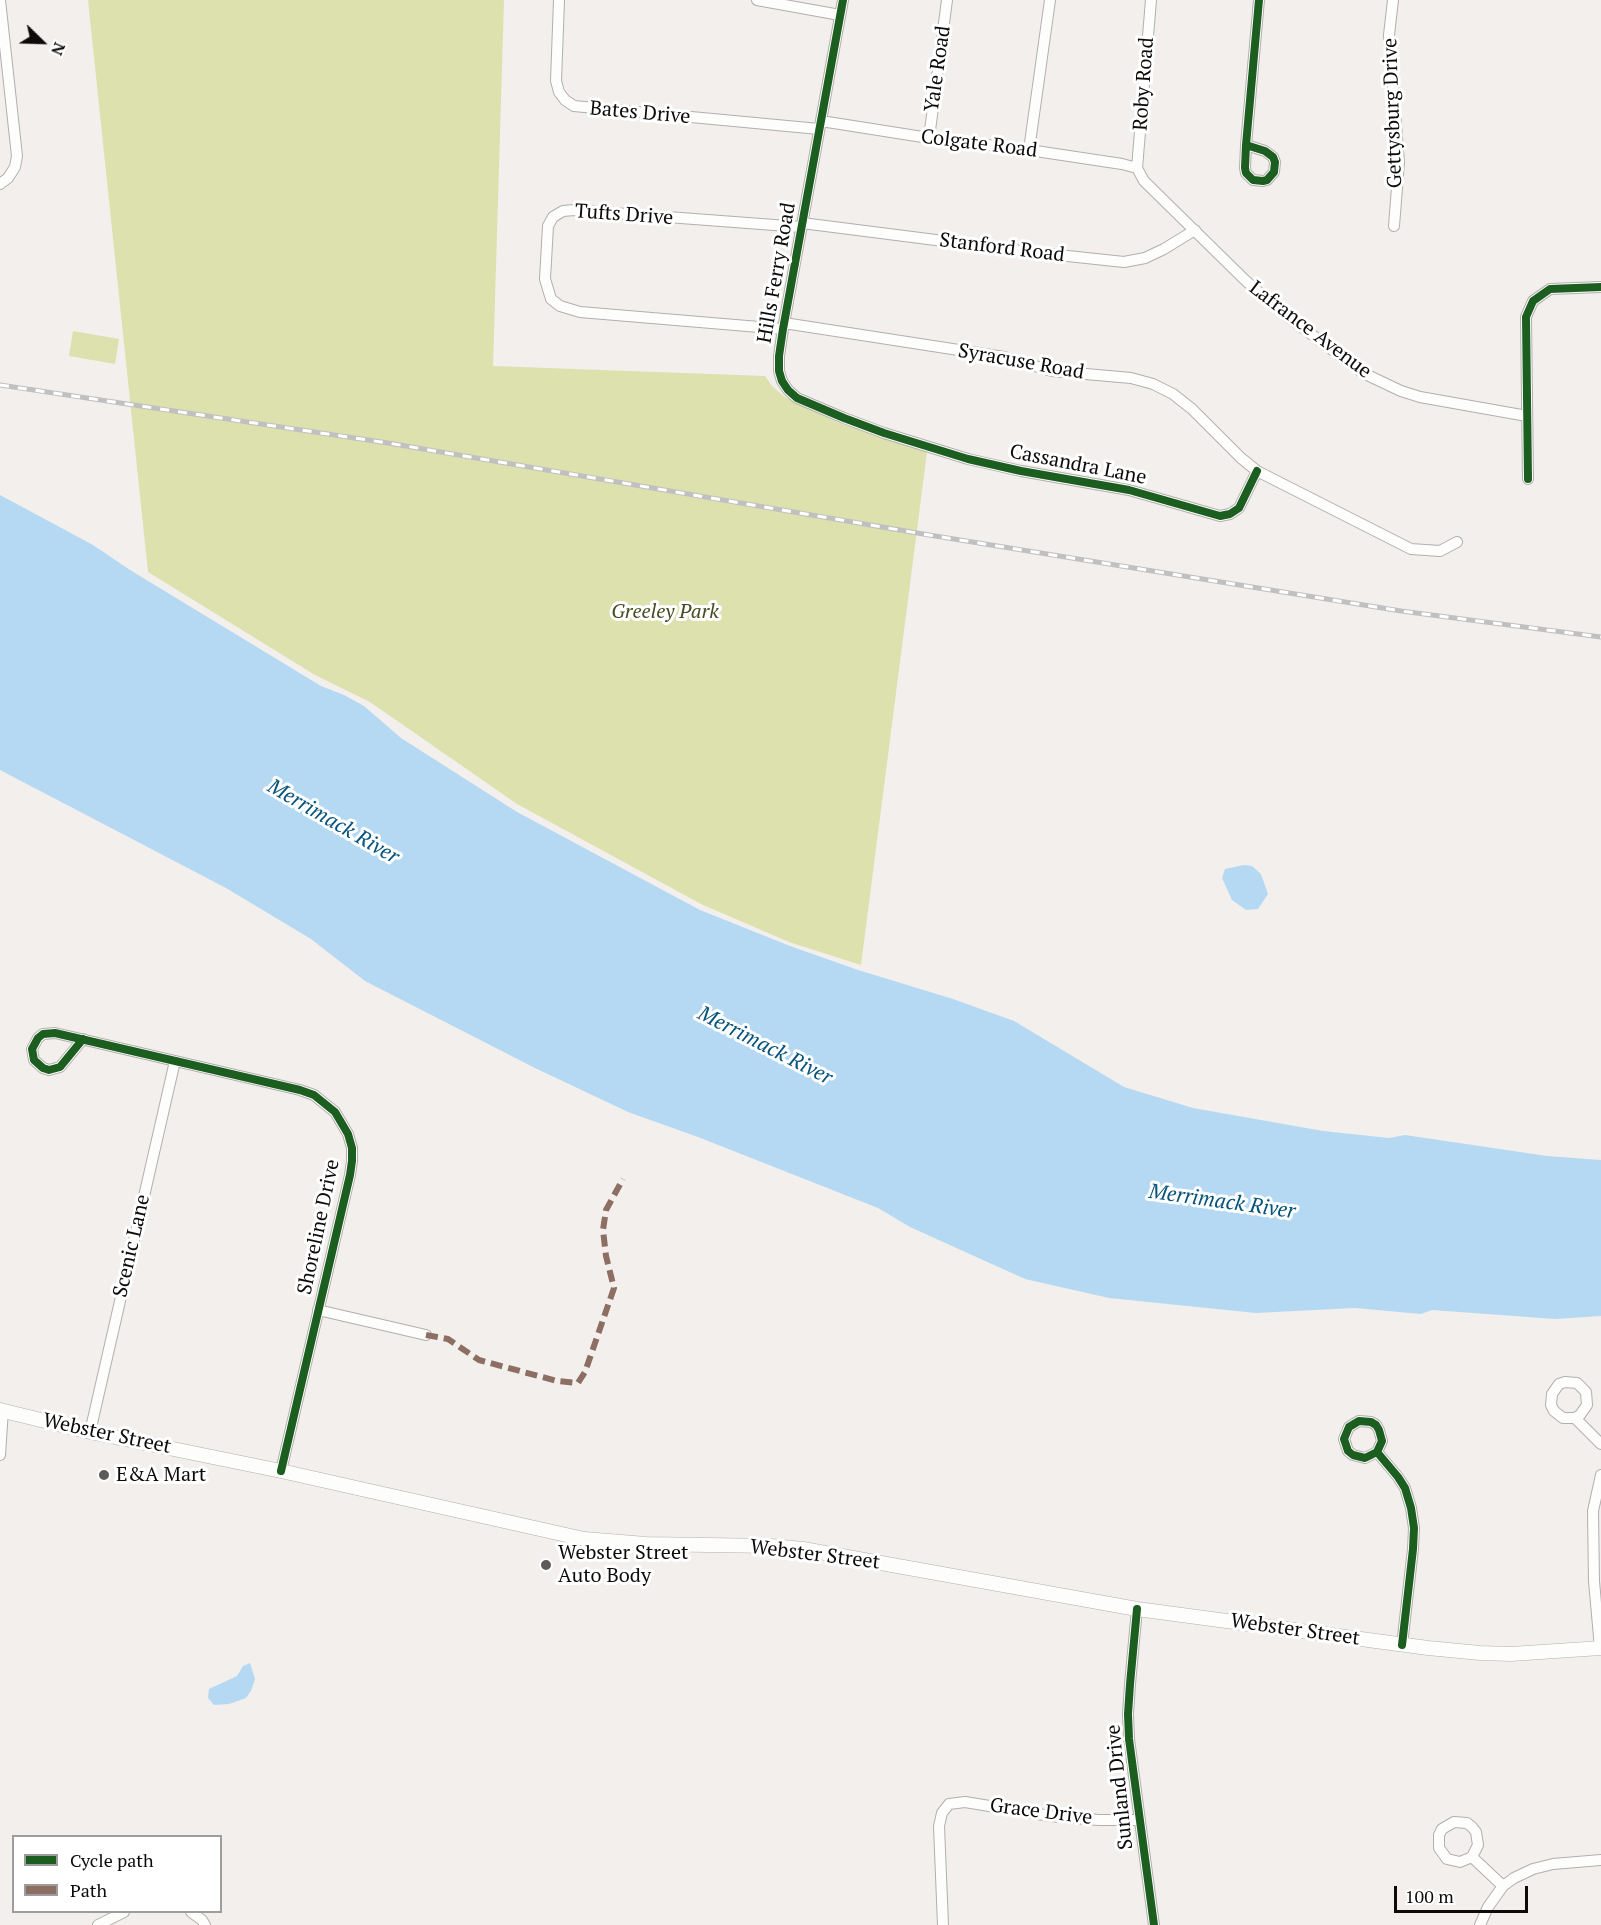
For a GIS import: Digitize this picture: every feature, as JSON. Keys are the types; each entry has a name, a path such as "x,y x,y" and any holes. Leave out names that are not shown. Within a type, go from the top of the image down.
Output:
{"main road":[{"name":"Webster Street","path":"2,1410 90,1432 281,1471 584,1539 646,1545 771,1546 803,1549 1137,1609 1402,1645 1511,1654 1600,1648"}],"street":[{"path":"0,0 17,156 11,173 0,184"},
{"name":"Bates Drive","path":"559,0 556,81 559,92 574,106 820,125"},
{"path":"757,0 840,15"},
{"name":"Hills Ferry Road","path":"843,0 783,326 779,371 782,381 797,398 815,407 884,433 939,450"},
{"name":"Yale Road","path":"928,138 947,0"},
{"path":"1029,150 1050,0"},
{"name":"Roby Road","path":"1137,168 1150,0"},
{"path":"1246,145 1259,0"},
{"name":"Gettysburg Drive","path":"1393,0 1389,35 1399,162 1394,226"},
{"name":"Colgate Road","path":"820,125 1029,150 1137,168"},
{"name":"Lafrance Avenue","path":"1137,168 1144,181 1254,288 1363,373 1401,391 1420,397 1527,416"},
{"name":"Tufts Drive","path":"783,326 580,312 560,306 551,299 545,279 548,226 553,217 563,211 574,210 801,225"},
{"name":"Stanford Road","path":"801,225 1124,262 1144,258 1164,249 1195,230"},
{"path":"1528,479 1526,317 1533,301 1550,289 1601,287"},
{"name":"Syracuse Road","path":"783,326 1004,357 1052,371 1131,378 1153,384 1173,394 1192,409 1257,471 1411,549 1440,551 1457,542"},
{"name":"Cassandra Lane","path":"939,450 1021,471 1129,490 1220,516 1230,514 1239,508 1257,471"},
{"name":"Shoreline Drive","path":"83,1039 60,1067 49,1070 43,1068 32,1055 34,1043 43,1034 55,1033 83,1039 300,1090 314,1095 325,1103 343,1123 350,1141 352,1161 281,1471"},
{"name":"Scenic Lane","path":"90,1432 175,1061"},
{"path":"318,1310 426,1335"},
{"path":"0,1455 2,1410"},
{"path":"1575,1418 1601,1444"},
{"path":"1377,1452 1405,1488 1413,1517 1413,1549 1402,1645"},
{"path":"1600,1648 1594,1581 1593,1511 1601,1475"},
{"name":"Sunland Drive","path":"1137,1609 1128,1714 1129,1739 1154,1925"},
{"name":"Grace Drive","path":"943,1925 939,1826 942,1813 952,1803 964,1802 1050,1816 1139,1820"},
{"path":"1472,1857 1503,1886"},
{"path":"1480,1925 1488,1907 1503,1886 1514,1878 1533,1869 1553,1864 1601,1860"},
{"path":"98,1925 120,1913"},
{"path":"194,1913 205,1925"}],"green space":[{"name":"Greeley Park","path":"88,0 504,0 493,366 765,376 772,386 785,397 839,423 927,452 861,965 789,942 701,904 517,804 370,702 315,675 148,572"},
{"path":"73,331 119,339 115,364 69,356"}],"water":[{"name":"Merrimack River","path":"0,495 93,545 130,570 321,686 364,706 401,738 517,812 700,910 790,946 1014,1021 1124,1087 1193,1108 1323,1131 1389,1138 1405,1135 1547,1156 1601,1160 1601,1316 1555,1319 1432,1310 1421,1314 1355,1308 1256,1313 1109,1298 1025,1279 910,1227 878,1208 628,1112 535,1068 365,981 311,939 226,888 0,770"},
{"path":"1244,865 1252,866 1261,874 1268,894 1258,909 1246,910 1232,900 1222,878 1225,869"},
{"path":"250,1663 255,1679 246,1698 229,1704 214,1705 208,1698 209,1689 237,1676 243,1666"}],"railway":[{"path":"0,385 388,443 929,535 1401,611 1601,637"}],"marked path":[{"path":"426,1335 448,1339 479,1360 557,1381 578,1383 585,1372 614,1288 606,1256 603,1230 606,1210 623,1179"}],"cycle path":[{"path":"843,0 779,356 779,371 788,390 797,398 844,418 968,459 1129,490 1220,516 1230,514 1239,508 1257,471"},
{"path":"1246,145 1265,151 1273,157 1274,172 1267,180 1253,180 1246,173 1245,168 1246,145 1259,0"},
{"path":"1528,479 1526,317 1533,301 1550,289 1601,287"},
{"path":"83,1039 60,1067 49,1070 34,1060 32,1049 38,1038 43,1034 55,1033 300,1090 314,1095 335,1112 348,1134 352,1148 350,1175 281,1471"},
{"path":"1377,1452 1365,1458 1348,1451 1344,1439 1349,1427 1359,1421 1376,1425 1382,1441 1377,1452 1405,1488 1411,1508 1414,1528 1413,1549 1402,1645"},
{"path":"1137,1609 1128,1714 1129,1739 1154,1925"}],"place":[{"name":"E&A Mart","path":"104,1475"},
{"name":"Webster Street Auto Body","path":"546,1565"}]}
